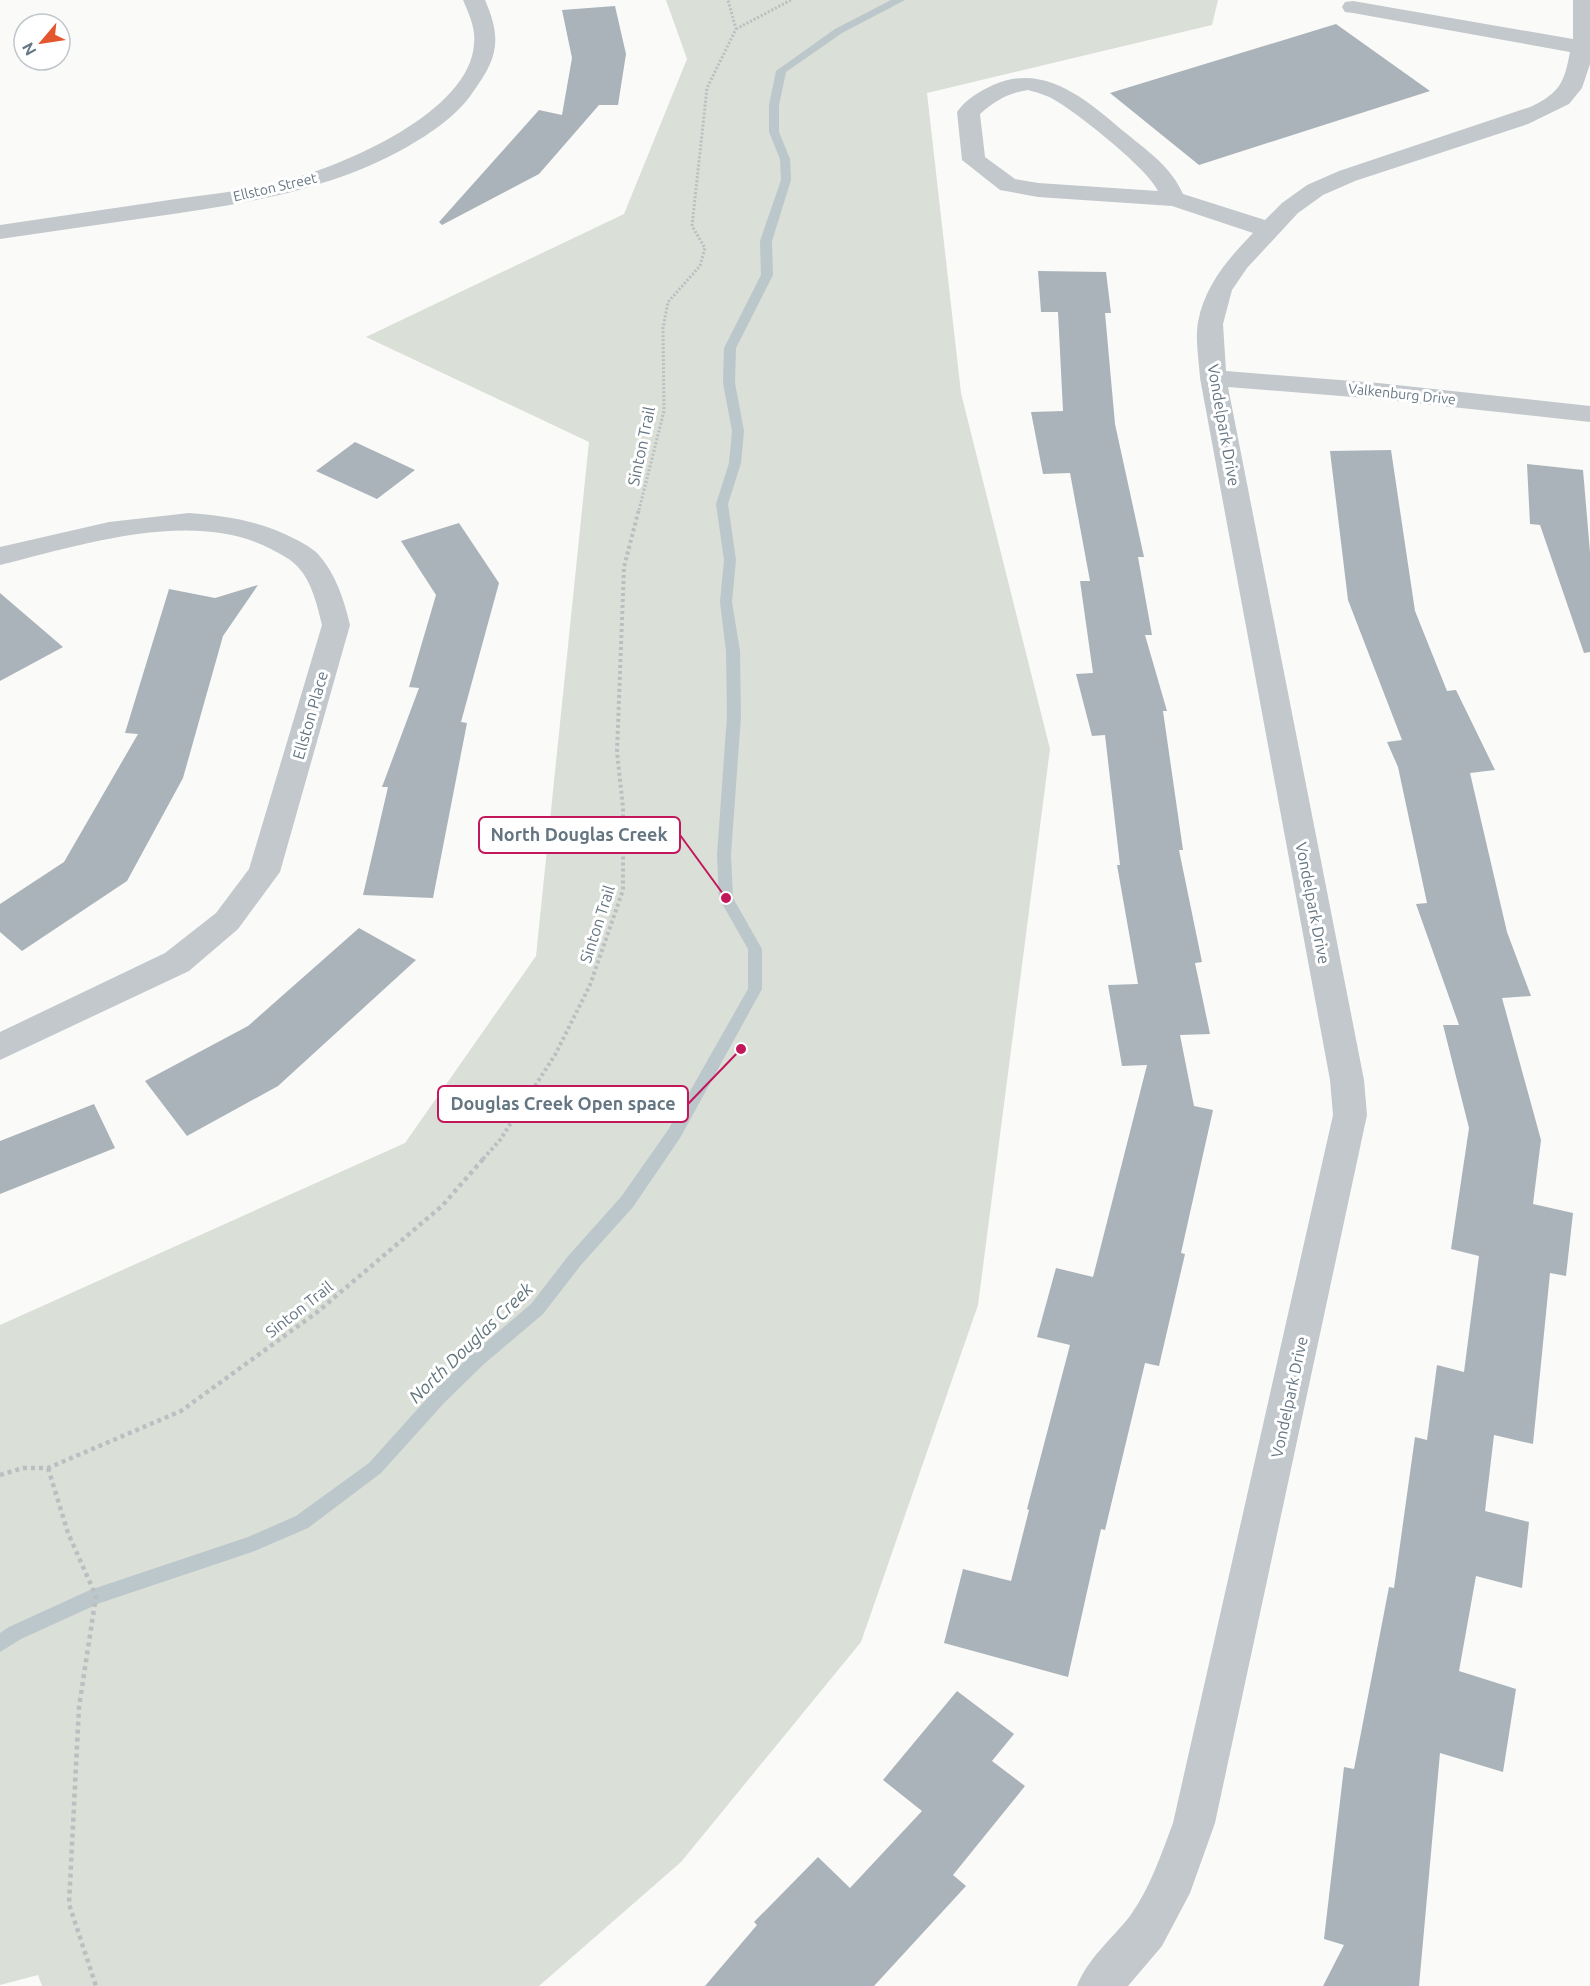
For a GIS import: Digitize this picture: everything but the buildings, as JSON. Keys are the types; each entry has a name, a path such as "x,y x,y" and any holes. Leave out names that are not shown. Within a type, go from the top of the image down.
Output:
{"street":[{"name":"Ellston Street","path":"0,232 240,197 298,185 354,165 418,130 444,111 468,86 485,49 480,13 474,0"},
{"name":"Vondelpark Drive","path":"1099,1986 1146,1930 1175,1878 1194,1823 1350,1116 1347,1080 1213,378 1210,324 1220,290 1238,263 1290,208 1315,190 1347,176 1520,119 1548,107 1566,94 1577,74 1586,48 1587,23 1584,0"},
{"path":"1353,7 1586,48"},
{"path":"1174,199 1163,177 1076,100 1052,88 1031,84 1004,87 984,96 968,112 974,160 1008,185 1038,190 1174,199 1269,230"},
{"name":"Valkenburg Drive","path":"1213,378 1378,391 1590,414"},
{"name":"Ellston Place","path":"0,556 117,530 166,522 232,524 278,539 309,561 330,597 336,625 264,872 227,921 177,962 0,1047"}],"path":[{"path":"728,0 736,28 790,0"},
{"name":"Sinton Trail","path":"0,1475 24,1468 48,1468 181,1411 316,1313 442,1206 500,1140 555,1055 590,985 623,890 623,807 616,752 624,567 664,411 663,328 668,302 700,266 705,248 692,226 707,88 736,28"},
{"path":"48,1468 68,1533 96,1596 79,1707 69,1904 96,1986"}],"shaded area":[{"path":"666,0 1218,0 1212,25 927,93 961,393 1050,749 978,1305 861,1642 681,1862 539,1986 42,1986 38,1975 0,1985 0,1325 405,1143 536,956 589,442 366,337 624,214 687,59"}],"waterway":[{"name":"North Douglas Creek","path":"0,1643 15,1633 96,1596 252,1544 302,1522 375,1468 438,1398 478,1359 537,1309 575,1260 627,1202 674,1134 755,989 755,949 726,898 724,855 734,716 733,651 726,602 730,560 722,504 735,463 738,431 729,383 730,348 767,275 766,241 786,180 785,159 774,132 774,105 781,71 853,22 900,0"}],"place":[{"name":"North Douglas Creek","path":"726,898"},
{"name":"Douglas Creek Open space","path":"741,1049"}]}
